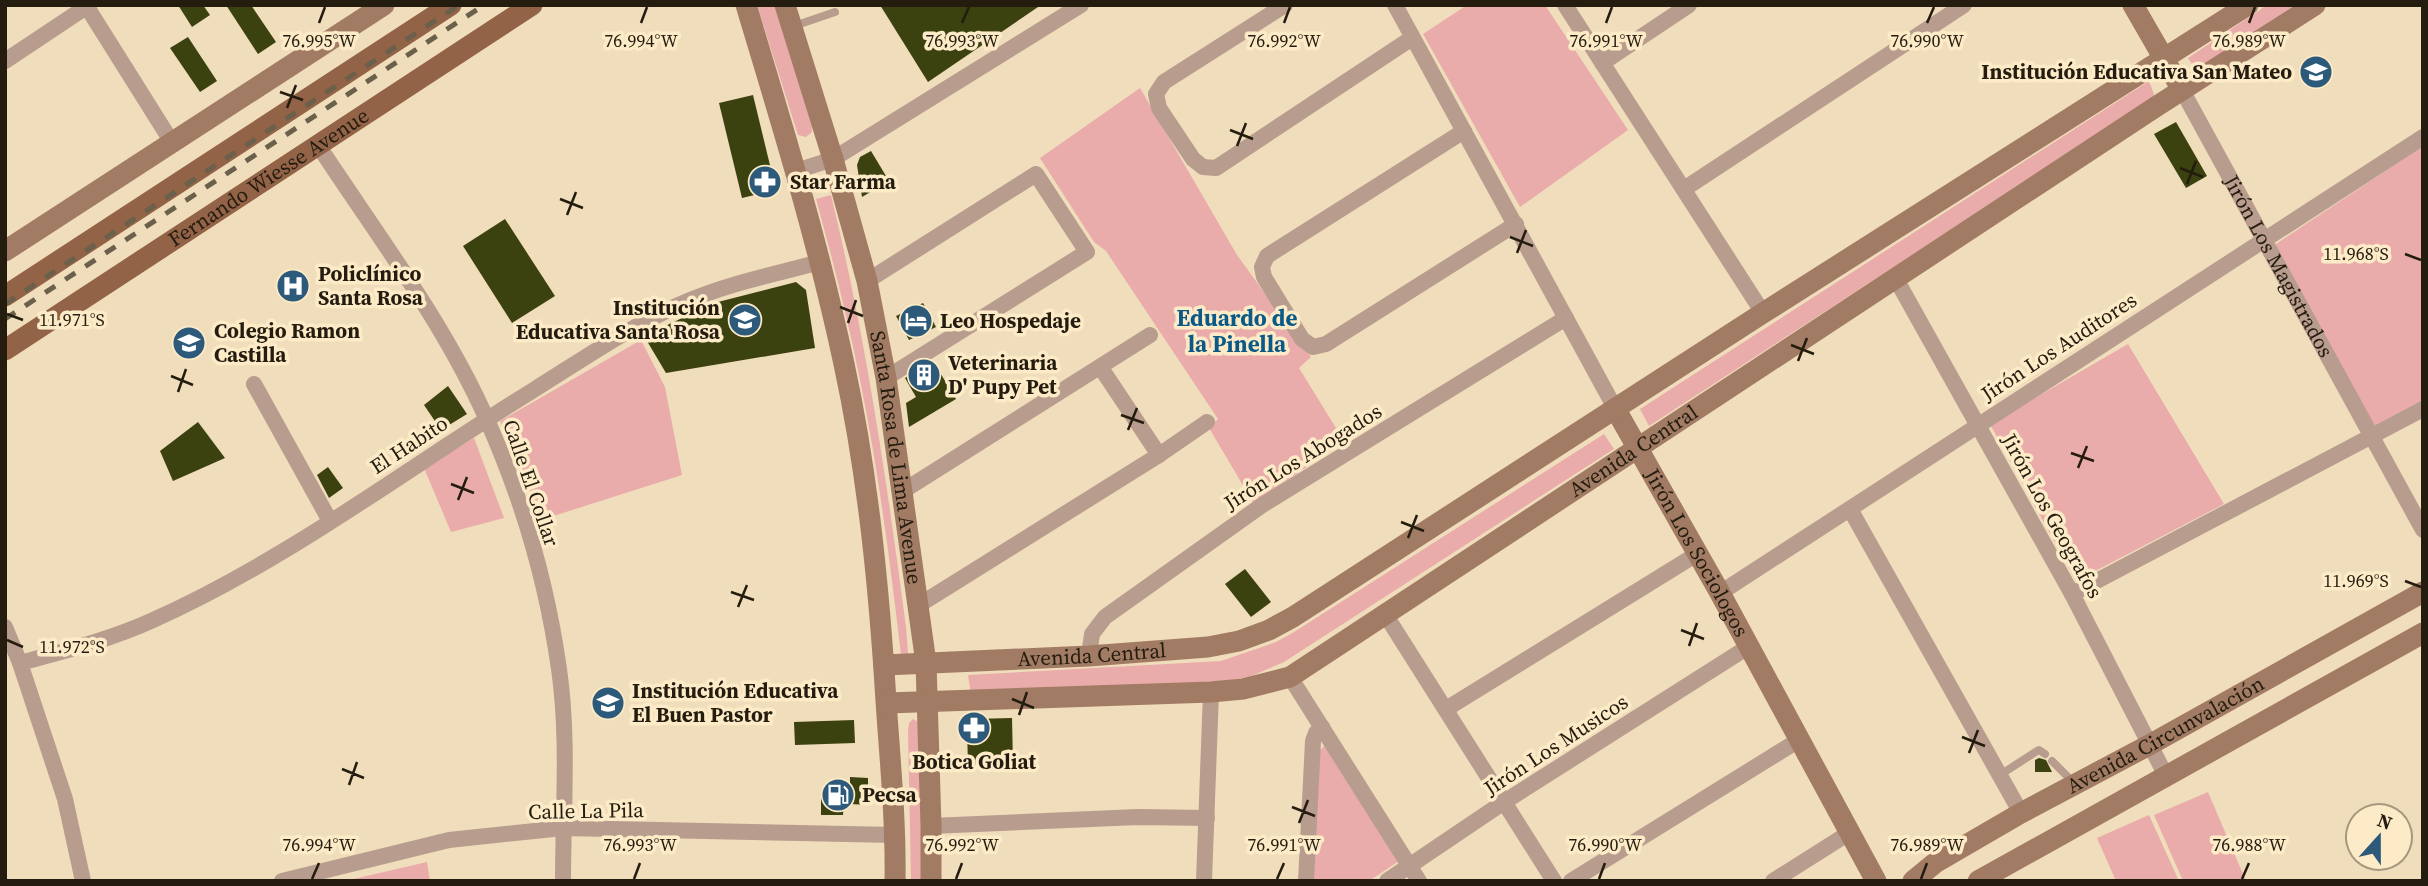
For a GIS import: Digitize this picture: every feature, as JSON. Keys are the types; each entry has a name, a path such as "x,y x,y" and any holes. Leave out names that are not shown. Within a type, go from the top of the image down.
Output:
{"main road":[{"path":"5,251 384,5"},
{"path":"5,296 451,5"},
{"name":"Fernando Wiesse Avenue","path":"5,350 532,5"},
{"path":"748,9 772,5"},
{"name":"Santa Rosa de Lima Avenue","path":"785,5 833,159 867,281 886,379 926,663 931,881"},
{"name":"Jirón Los Magistrados","path":"2133,5 2182,90"},
{"name":"Avenida Central","path":"884,665 1089,656 1208,647 1239,641 1269,630 2248,5"},
{"name":"Avenida Central","path":"887,703 1211,692 1243,689 1290,677 2315,5"},
{"name":"Santa Rosa de Lima Avenue","path":"748,9 820,262 860,445 871,519 884,665 895,835 895,881"},
{"name":"Jirón Los Sociologos","path":"1616,410 1720,593 1876,881"},
{"name":"Avenida Circunvalación","path":"1913,881 1935,863 2021,813 2151,744 2423,592"},
{"name":"Avenida Circunvalación","path":"1979,881 2423,633"}],"street":[{"path":"796,171 833,159 1081,5"},
{"path":"1284,5 1164,82 1156,94 1158,108 1193,159 1203,167 1216,168 1412,38"},
{"name":"Jirón Los Sociologos","path":"1395,5 1616,410"},
{"path":"1565,5 1763,313"},
{"path":"1602,63 1689,5"},
{"path":"1684,189 1964,5"},
{"path":"5,61 88,6 173,144"},
{"name":"Jirón Los Magistrados","path":"2182,90 2423,530"},
{"path":"1464,131 1267,256 1262,267 1264,277 1302,338 1313,346 1326,344 1516,224"},
{"name":"Jirón Los Auditores","path":"1720,593 2423,137"},
{"name":"Calle El Collar","path":"318,145 449,347 487,419 526,521 544,591 559,670 564,741 563,881"},
{"path":"867,281 1036,174 1087,252 886,379"},
{"name":"El Habito","path":"20,663 97,642 150,622 212,592 330,521 628,332 687,301 732,285 820,262"},
{"name":"Jirón Los Geografos","path":"1896,279 2072,594 2166,776"},
{"name":"Jirón Los Abogados","path":"1089,656 1092,634 1105,617 1261,506 1566,318"},
{"path":"903,491 1150,335"},
{"path":"1101,368 1159,455"},
{"path":"254,384 330,521"},
{"path":"2072,594 2423,409"},
{"path":"919,605 1159,455 1207,422"},
{"path":"1850,509 2021,813"},
{"path":"1446,709 1697,554"},
{"path":"1385,614 1554,881"},
{"path":"5,627 20,663 65,799 83,881"},
{"name":"Jirón Los Musicos","path":"1387,881 1414,874 1504,802 1748,647"},
{"path":"1290,677 1414,874"},
{"path":"1204,881 1211,692"},
{"path":"1306,881 1313,741 1322,727"},
{"path":"1571,881 1799,740"},
{"path":"931,826 1138,817 1206,818"},
{"name":"Calle La Pila","path":"282,881 449,840 564,828 895,835"},
{"path":"1773,881 1849,833"}],"lane":[{"path":"792,27 835,12"},
{"path":"2000,775 2037,751 2075,784"}],"shaded area":[{"path":"757,5 775,5 812,126 812,132 806,137 798,135"},
{"path":"1467,5 1545,5 1628,130 1520,207 1423,34"},
{"path":"2267,5 2295,5 2196,70 2188,58"},
{"path":"2149,81 2155,97 1649,426 1640,409"},
{"path":"1140,88 1237,255 1311,357 1299,368 1344,441 1254,504 1209,428 1218,419 1106,251 1094,242 1040,158"},
{"path":"2423,146 2423,402 2380,425 2373,425 2276,244"},
{"path":"831,195 855,302 874,410 899,573 908,654 901,655 883,514 859,375 816,199"},
{"path":"641,340 665,387 682,475 541,520 500,421"},
{"path":"2128,344 2224,504 2076,581 1990,424"},
{"path":"1604,434 1614,449 1284,662 1249,677 1206,684 971,695 968,675 1221,661 1276,642"},
{"path":"474,438 504,518 451,532 424,468"},
{"path":"913,719 919,722 925,881 911,881 908,730"},
{"path":"1324,746 1331,749 1399,861 1369,881 1313,881 1318,753"},
{"path":"2208,792 2246,881 2183,881 2154,815"},
{"path":"2149,815 2179,881 2116,881 2097,838"},
{"path":"427,862 430,881 345,881"}],"building":[{"path":"178,5 203,5 210,15 192,27"},
{"path":"226,5 251,5 276,42 258,54"},
{"path":"880,5 1041,5 928,82"},
{"path":"188,37 217,81 200,92 170,48"},
{"path":"753,95 776,190 742,198 719,103"},
{"path":"2176,122 2207,176 2186,188 2154,134"},
{"path":"871,151 889,181 862,197 857,165 860,157"},
{"path":"505,219 555,296 512,323 463,246"},
{"name":"Institución Educativa Santa Rosa","path":"796,282 806,290 815,348 666,373 644,336 714,303"},
{"name":"Leo Hospedaje","path":"923,303 936,327 909,340 896,316"},
{"path":"933,361 956,399 909,427 906,403 916,397 905,378"},
{"path":"448,386 467,414 441,430 424,405"},
{"path":"198,422 225,458 173,481 160,451"},
{"path":"328,467 343,488 329,498 317,475"},
{"path":"1245,569 1271,602 1251,617 1225,584"},
{"path":"1012,718 1013,764 968,765 967,728 972,719"},
{"path":"854,720 855,743 795,745 794,722"},
{"path":"2035,760 2046,760 2052,772 2035,772"},
{"path":"850,777 868,778 868,805 850,804"},
{"path":"821,799 844,800 843,815 821,815"}],"railway":[{"path":"5,304 459,5"},
{"path":"5,319 484,5"}],"place":[{"name":"Institución Educativa San Mateo","path":"2316,72"},
{"name":"Star Farma","path":"765,182"},
{"name":"Policlínico Santa Rosa","path":"293,286"},
{"name":"Institución Educativa Santa Rosa","path":"745,320"},
{"name":"Leo Hospedaje","path":"916,321"},
{"name":"Colegio Ramon Castilla","path":"189,343"},
{"name":"Veterinaria D' Pupy Pet","path":"924,375"},
{"name":"Institución Educativa El Buen Pastor","path":"608,703"},
{"name":"Botica Goliat","path":"974,728"},
{"name":"Pecsa","path":"838,795"}],"district":[{"name":"Eduardo de la Pinella","path":"1237,331"}]}
